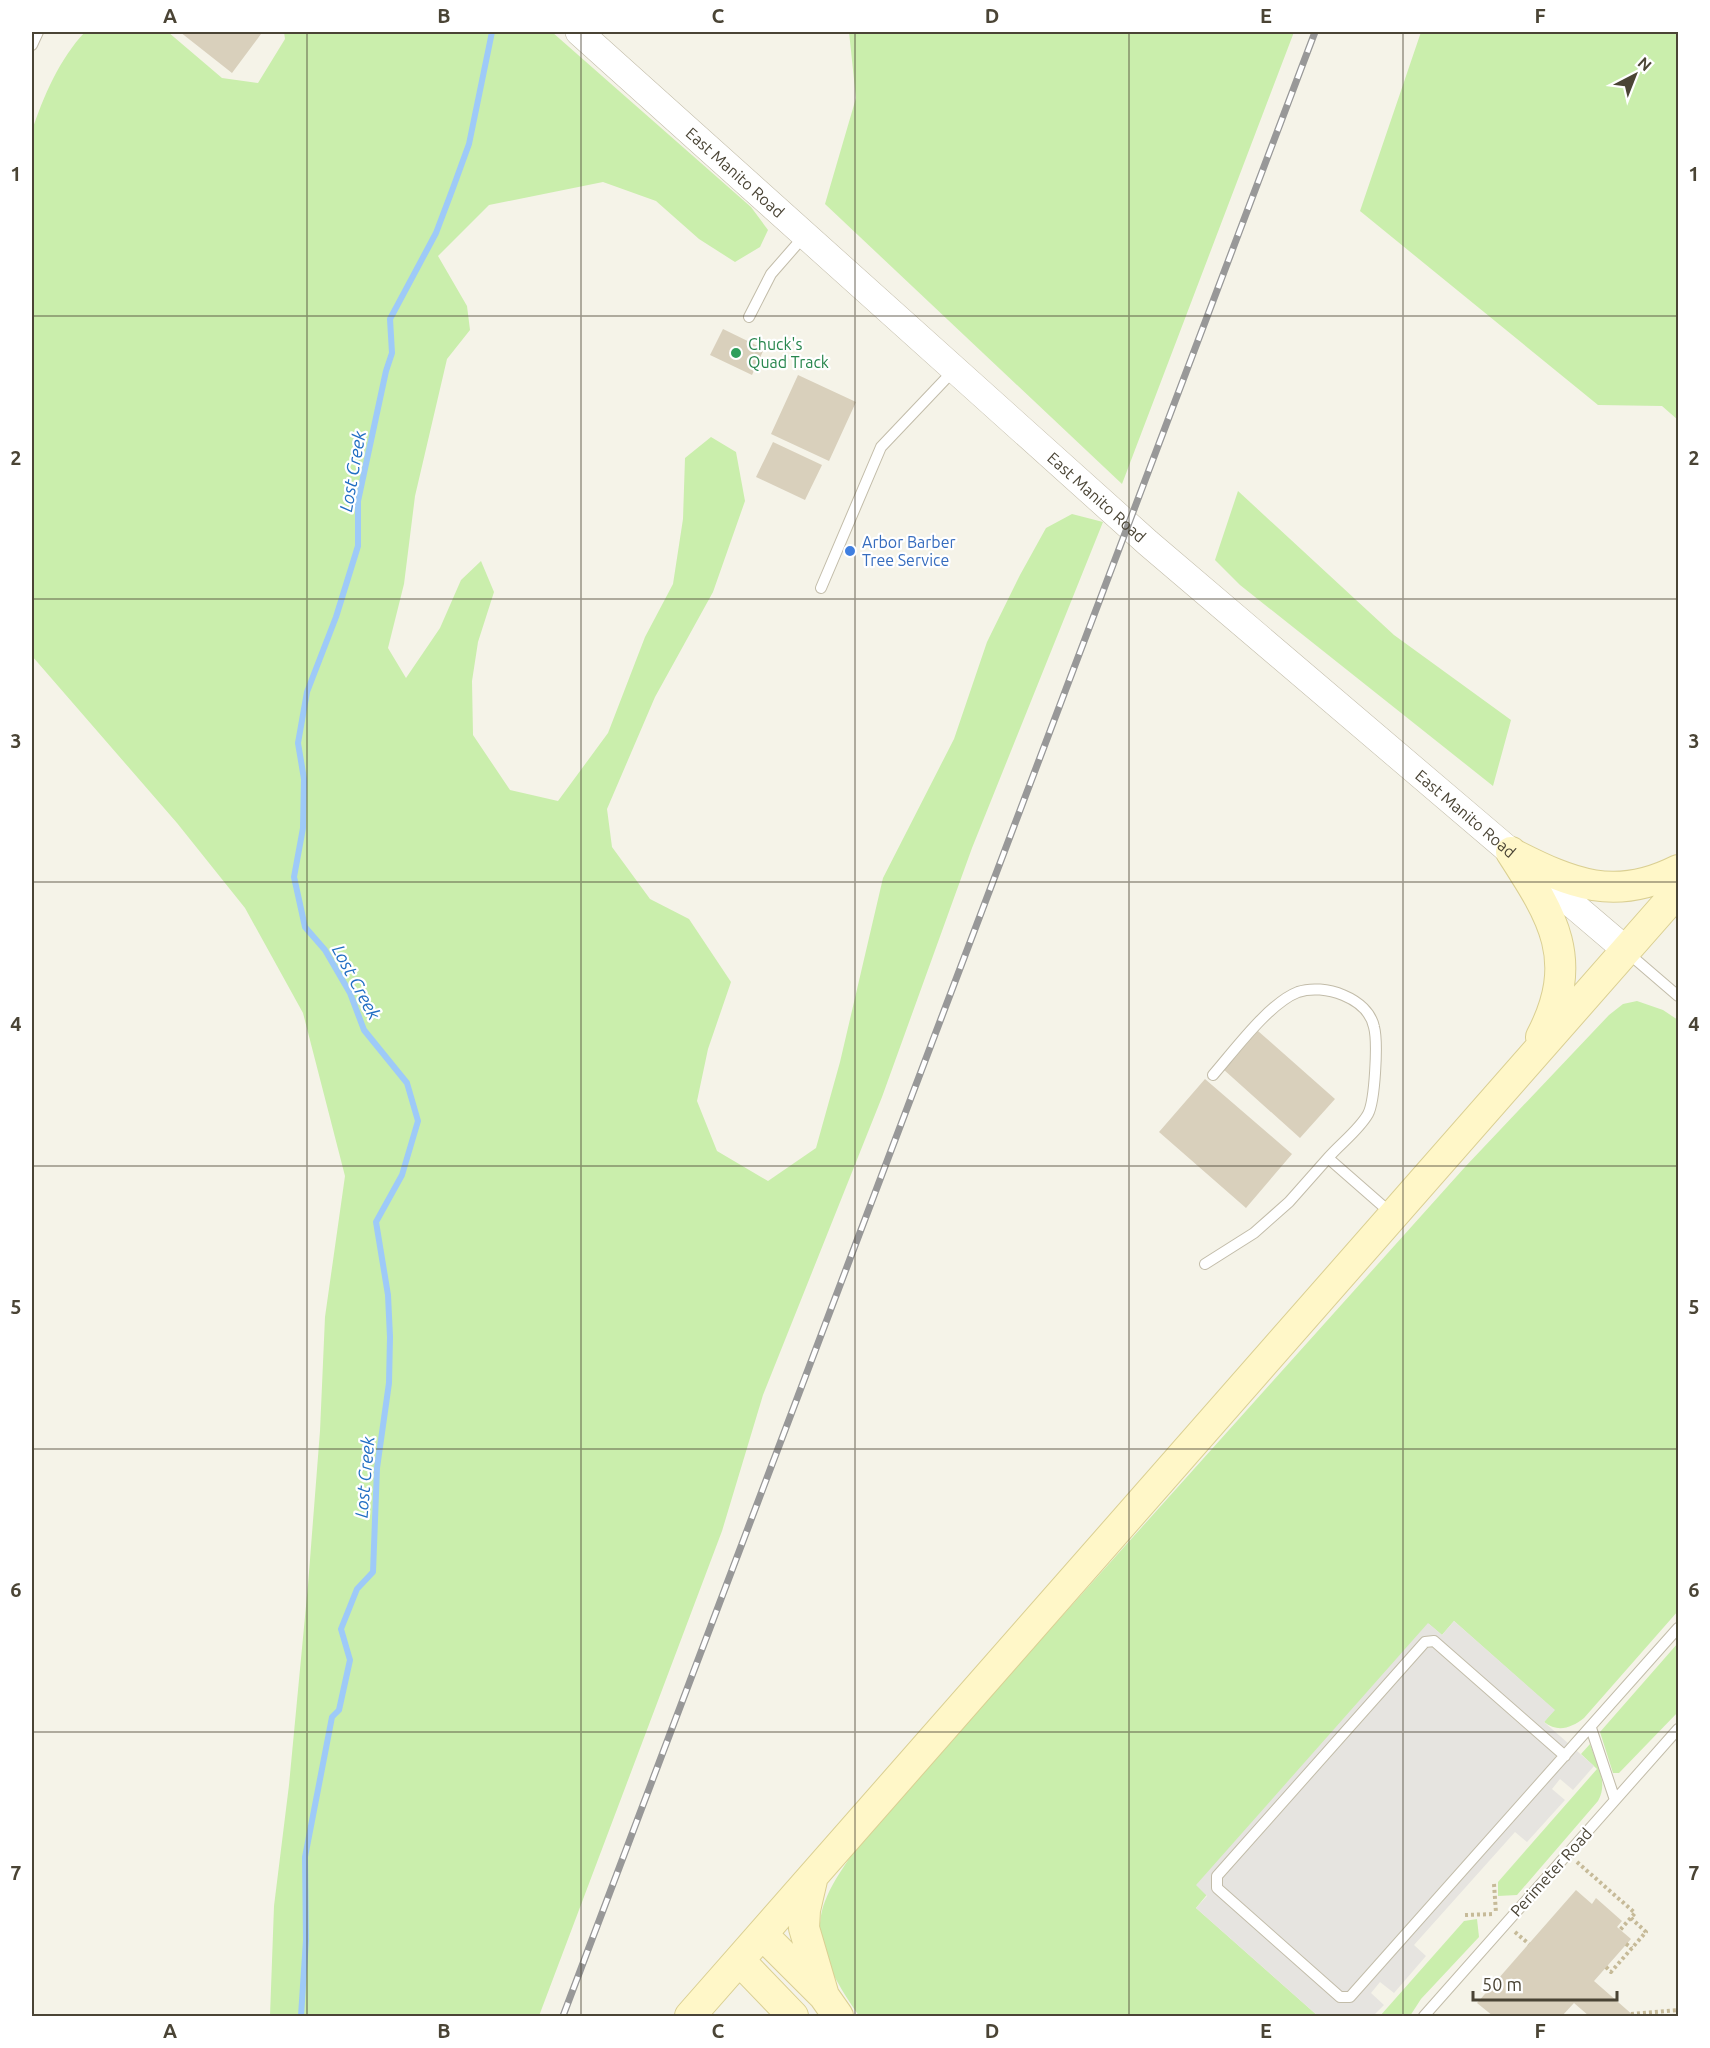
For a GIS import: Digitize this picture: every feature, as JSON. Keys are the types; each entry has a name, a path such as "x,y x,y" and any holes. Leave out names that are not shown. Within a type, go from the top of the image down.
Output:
{"main road":[{"path":"1510,852 1562,878 1605,887 1634,886 1678,870"},
{"path":"1510,852 1544,903 1559,944 1559,986 1552,1015 1525,1068"},
{"path":"690,2016 812,1880 1678,891"},
{"path":"812,1880 805,1910 804,1928 831,2006"},
{"path":"763,1935 831,2006"},
{"path":"740,1961 793,2016"}],"street":[{"name":"East Manito Road","path":"579,32 1148,543 1626,950"}],"lane":[{"path":"32,45 38,32"},
{"path":"749,317 771,274 806,235"},
{"path":"821,588 880,447 955,369"},
{"path":"1626,950 1678,996"},
{"path":"1205,1264 1254,1233 1289,1202 1369,1113 1375,1075 1374,1026 1360,1005 1331,990 1299,992 1267,1014 1213,1075"},
{"path":"1328,1158 1394,1216"},
{"path":"1565,1756 1434,1641 1425,1642 1217,1876 1217,1887 1340,1997 1350,1996 1591,1728 1678,1628"},
{"path":"1591,1728 1615,1800"},
{"name":"Perimeter Road","path":"1424,2016 1678,1729"}],"path":[{"path":"1572,1857 1635,1913 1620,1930"},
{"path":"1466,1916 1497,1915 1494,1884"},
{"path":"1606,1967 1611,1972 1646,1932 1630,1918"},
{"path":"1513,1930 1529,1944"},
{"path":"1626,1944 1632,1948"},
{"path":"1630,2014 1678,2010"}],"green space":[{"path":"85,32 168,32 222,78 258,83 285,39 284,32 552,32 751,207 768,230 760,247 735,262 699,239 656,201 603,182 489,205 438,256 467,306 470,330 447,359 415,496 404,584 388,648 406,678 440,628 461,580 481,561 494,592 478,642 472,681 473,735 510,790 558,801 608,733 645,637 673,584 683,519 685,458 711,437 736,452 745,501 713,592 655,697 607,809 612,847 650,899 689,919 731,982 708,1049 697,1101 717,1151 768,1181 816,1148 840,1062 883,878 954,739 987,642 1020,575 1046,528 1072,514 1103,522 972,848 882,1097 763,1395 722,1531 539,2016 270,2016 274,1906 289,1785 308,1585 320,1431 325,1317 345,1176 303,1013 245,908 177,823 32,656 32,131 53,78"},
{"path":"849,32 1294,32 1122,484 825,204 856,98"},
{"path":"1421,32 1678,32 1678,420 1662,406 1598,405 1360,211"},
{"path":"1238,491 1394,635 1511,720 1493,786 1240,585 1215,560"},
{"path":"1637,1001 1663,1010 1678,1020 1678,1611 1584,1718 1564,1728 1554,1727 1544,1722 1554,1710 1454,1621 1442,1635 1429,1624 1196,1908 1318,2016 859,2016 840,1987 828,1962 821,1940 820,1920 825,1901 836,1880 871,1829 1465,1167 1609,1015 1623,1004"},
{"path":"1678,1643 1678,1712 1619,1773 1613,1773 1600,1732"},
{"path":"1590,1744 1602,1780 1598,1801 1517,1895 1498,1896 1498,1882 1597,1769 1581,1754"},
{"path":"1477,1919 1479,1937 1421,1999 1410,2016 1380,2016 1464,1921"}],"shaded area":[{"path":"1454,1621 1555,1710 1544,1722 1594,1766 1573,1790 1560,1779 1552,1789 1565,1800 1527,1842 1515,1832 1414,1945 1426,1956 1394,1993 1380,1982 1371,1993 1384,2005 1373,2016 1318,2016 1196,1908 1207,1896 1196,1885 1428,1623 1442,1635"}],"building":[{"path":"180,32 258,32 261,34 232,73"},
{"path":"723,329 764,349 752,375 710,355"},
{"path":"798,375 856,402 829,461 771,434"},
{"path":"773,442 822,465 805,500 756,477"},
{"path":"1258,1031 1335,1099 1300,1138 1223,1069"},
{"path":"1205,1079 1292,1154 1246,1208 1159,1132"},
{"path":"1576,1890 1592,1904 1596,1898 1622,1921 1617,1927 1631,1939 1594,1981 1634,2016 1589,2016 1574,2003 1562,2016 1493,2016 1477,2003"}],"waterway":[{"name":"Lost Creek","path":"301,2016 306,1940 305,1857 332,1717 339,1710 350,1660 341,1629 357,1589 373,1572 377,1468 389,1383 390,1337 388,1295 376,1222 402,1175 418,1121 407,1083 364,1030 350,993 325,950 305,927 294,877 303,828 304,779 298,743 307,692 336,617 358,546 358,501 386,371 392,353 390,319 436,233 469,144 492,32"}],"railway":[{"path":"563,2016 1315,32"}],"place":[{"name":"Chuck's Quad Track","path":"736,353"},
{"name":"Arbor Barber Tree Service","path":"850,551"}]}
